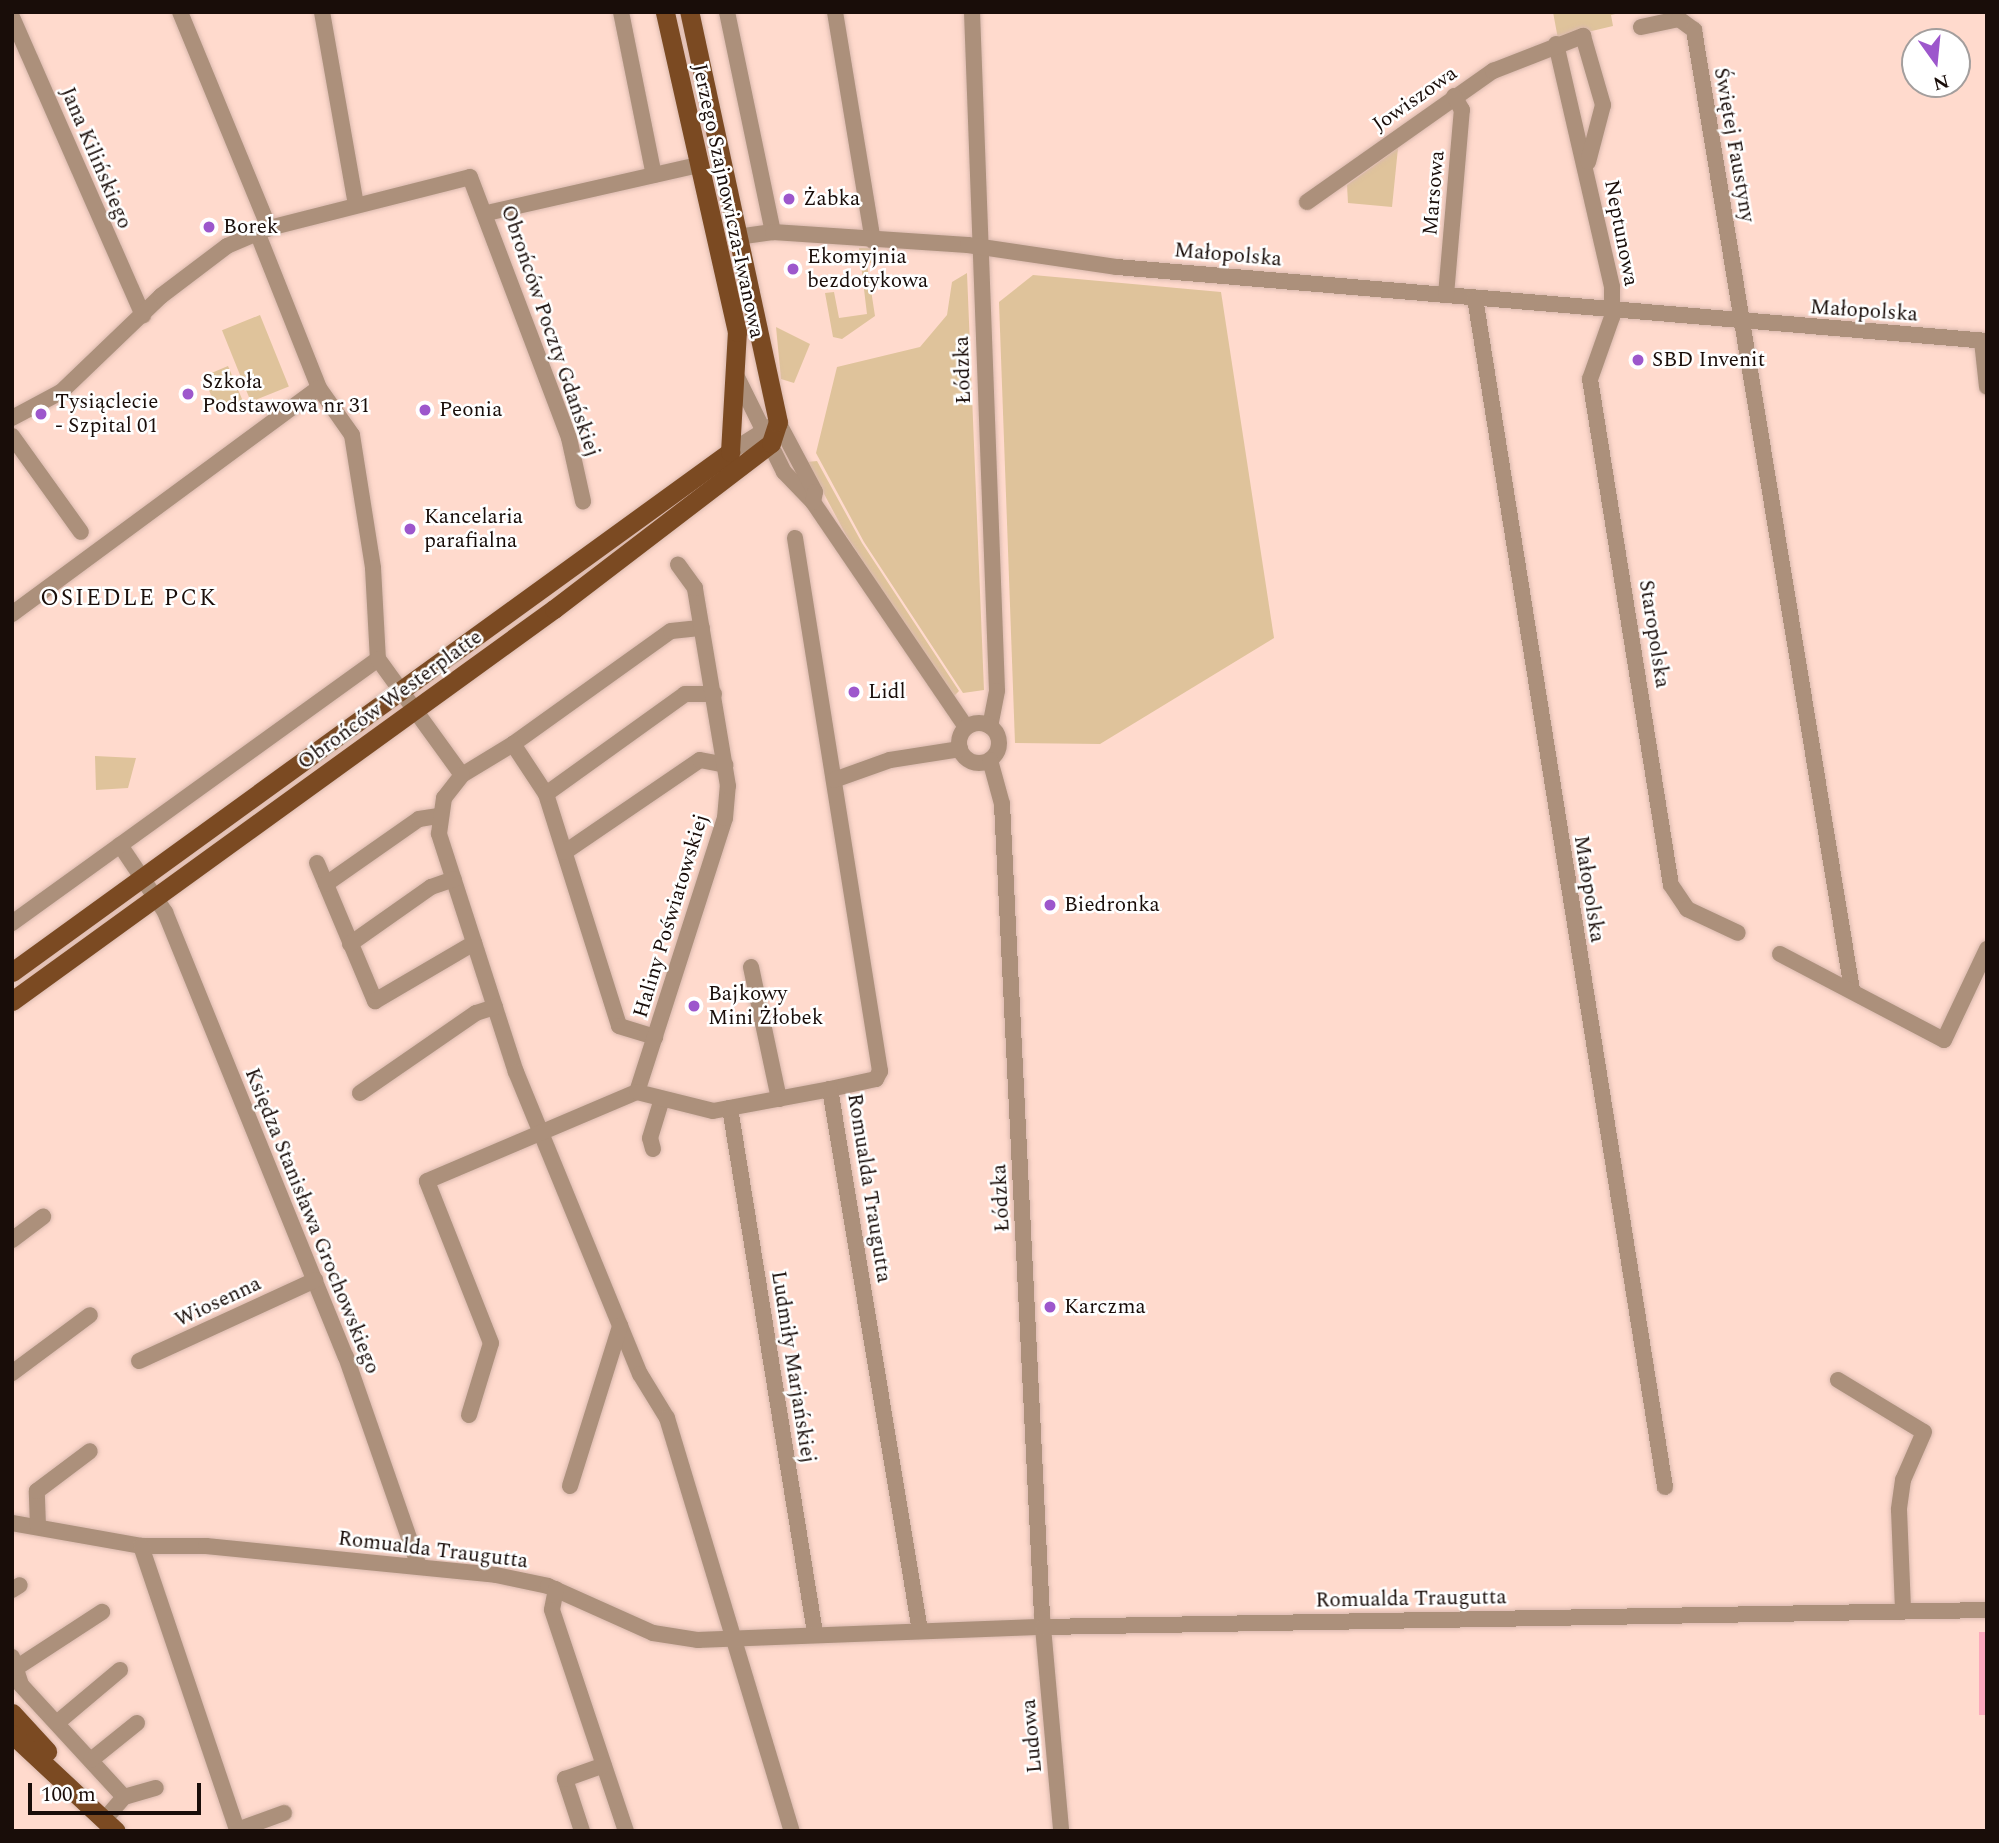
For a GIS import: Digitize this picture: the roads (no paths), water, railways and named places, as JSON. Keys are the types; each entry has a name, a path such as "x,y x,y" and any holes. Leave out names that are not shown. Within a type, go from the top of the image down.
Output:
{"main road":[{"name":"Jerzego Szajnowicza-Iwanowa","path":"665,12 737,332 737,377"},
{"name":"Jerzego Szajnowicza-Iwanowa","path":"689,12 767,380 771,432"},
{"path":"730,452 737,377"},
{"name":"Obrońców Westerplatte","path":"12,1000 415,710 771,432"},
{"name":"Obrońców Westerplatte","path":"12,972 402,693 730,452"},
{"path":"12,1713 18,1738 110,1825"}],"street":[{"name":"Obrońców Westerplatte","path":"180,12 263,230 319,388 352,435 373,568 378,659"},
{"path":"12,418 61,392 202,261 263,230 356,205 322,12"},
{"path":"621,12 654,176"},
{"name":"Jerzego Szajnowicza-Iwanowa","path":"727,12 773,233"},
{"path":"835,12 873,241"},
{"name":"Łódzka","path":"972,12 997,691 990,726"},
{"name":"Jana Kilińskiego","path":"12,17 143,315"},
{"name":"Świętej Faustyny","path":"1641,27 1679,19 1693,30 1744,324"},
{"name":"Neptunowa","path":"1587,166 1603,105 1587,39 1556,44 1587,166 1613,310"},
{"name":"Jowiszowa","path":"1307,202 1493,71 1556,44"},
{"name":"Marsowa","path":"1446,295 1462,110 1454,96"},
{"path":"487,212 698,165"},
{"name":"Obrońców Poczty Gdańskiej","path":"356,205 470,177 487,212 527,341 569,438 583,501"},
{"name":"Małopolska","path":"737,237 773,233 980,247 1117,267 1744,324 1984,341 1987,387"},
{"name":"Małopolska","path":"1475,298 1665,1487"},
{"name":"Staropolska","path":"1613,310 1590,379 1671,885 1686,909 1738,933"},
{"path":"1744,324 1852,990"},
{"name":"Jerzego Szajnowicza-Iwanowa","path":"737,377 771,432 796,489 813,502 967,727"},
{"path":"12,614 319,388"},
{"name":"Obrońców Westerplatte","path":"730,452 771,432"},
{"path":"12,436 81,532"},
{"name":"Romualda Traugutta","path":"795,538 880,1071 876,1079 830,1089 920,1631"},
{"name":"Haliny Poświatowskiej","path":"638,1092 725,818 726,765 695,589 678,565"},
{"path":"702,628 671,631 513,744 462,775 439,816 454,880 539,1131 620,1326 667,1418 792,1831"},
{"path":"12,923 378,659 462,775"},
{"path":"546,794 685,694 714,694"},
{"path":"990,726 1000,743 990,760 972,762 960,749 967,727 990,726"},
{"name":"Haliny Poświatowskiej","path":"513,744 546,794 619,1026 655,1037"},
{"path":"834,780 890,760 960,749"},
{"path":"565,852 700,760 726,765"},
{"name":"Łódzka","path":"990,760 1002,804 1043,1632"},
{"path":"326,884 419,819 439,816"},
{"name":"Księdza Stanisława Grochowskiego","path":"120,845 156,896 315,1280 419,1567"},
{"path":"317,863 369,996 383,1001 474,943"},
{"path":"350,944 431,887 454,880"},
{"path":"1780,954 1944,1040 1987,949"},
{"path":"751,967 779,1099"},
{"path":"360,1093 476,1013 495,1007"},
{"path":"469,1415 491,1343 427,1181 539,1131 638,1092 662,1102 713,1111 830,1089"},
{"path":"653,1149 650,1138 662,1102"},
{"name":"Ludmiły Marjańskiej","path":"730,1108 815,1633"},
{"path":"12,1240 43,1217"},
{"name":"Wiosenna","path":"139,1361 315,1280"},
{"path":"12,1373 90,1315"},
{"path":"570,1486 620,1326"},
{"path":"1838,1380 1924,1432 1903,1480 1899,1510 1903,1611"},
{"path":"38,1527 37,1490 90,1451"},
{"name":"Romualda Traugutta","path":"12,1523 141,1546 419,1567 556,1589 653,1633 732,1638 815,1633 1043,1632 1987,1609"},
{"path":"141,1546 237,1830 284,1813"},
{"path":"556,1589 552,1610 626,1831"},
{"path":"102,1612 14,1663 21,1685 58,1722 124,1797"},
{"name":"Ludowa","path":"1043,1632 1061,1831"},
{"path":"58,1722 120,1670"},
{"path":"91,1760 137,1723"},
{"path":"582,1831 565,1779 604,1765"},
{"path":"110,1825 124,1797 156,1788"}],"place":[{"name":"Żabka","path":"789,199"},
{"name":"Borek","path":"209,227"},
{"name":"Ekomyjnia bezdotykowa","path":"793,269"},
{"name":"SBD Invenit","path":"1638,360"},
{"name":"Szkoła Podstawowa nr 31","path":"188,394"},
{"name":"Peonia","path":"425,410"},
{"name":"Tysiąclecie - Szpital 01","path":"41,414"},
{"name":"Kancelaria parafialna","path":"410,529"},
{"name":"Lidl","path":"854,692"},
{"name":"Biedronka","path":"1050,905"},
{"name":"Bajkowy Mini Żłobek","path":"694,1006"},
{"name":"Karczma","path":"1050,1307"}],"district":[{"name":"OSIEDLE PCK","path":"129,599"}]}
